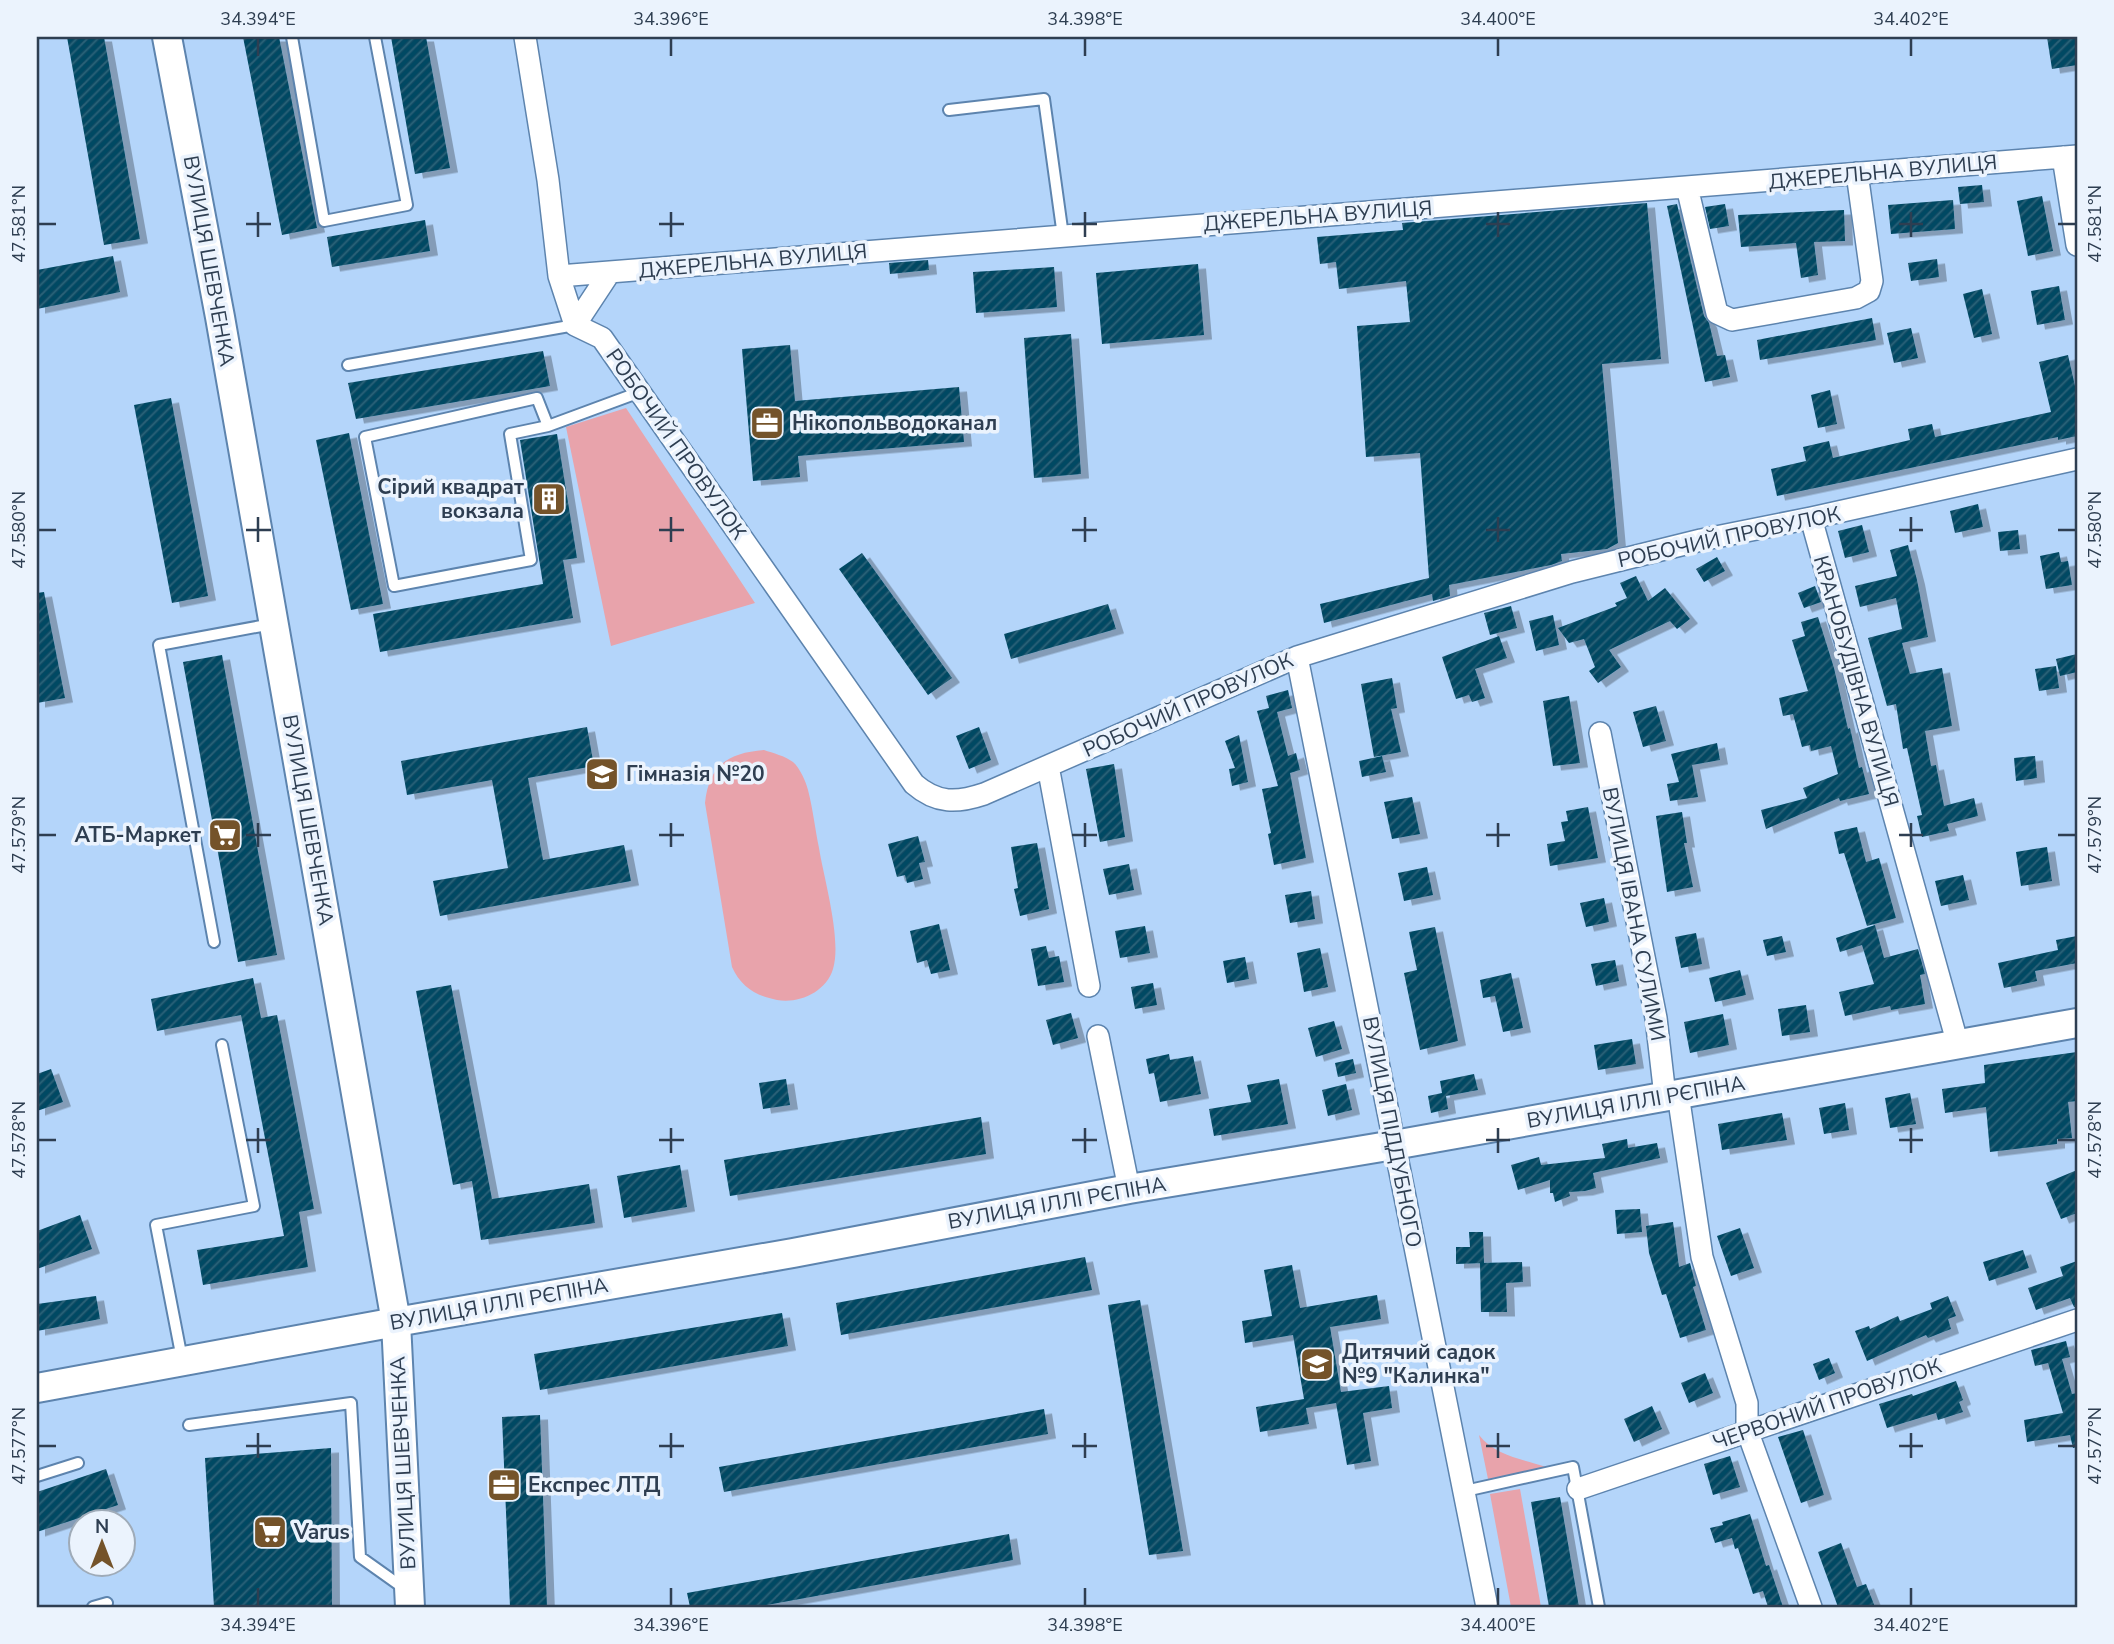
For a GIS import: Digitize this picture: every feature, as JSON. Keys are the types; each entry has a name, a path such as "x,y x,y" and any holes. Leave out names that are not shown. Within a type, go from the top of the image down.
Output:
{"street":[{"name":"ВУЛИЦЯ ШЕВЧЕНКА","path":"167,37 220,317 396,1322 410,1599"},
{"path":"525,37 548,180 559,276 575,325"},
{"path":"2070,157 2077,245"},
{"name":"ДЖЕРЕЛЬНА ВУЛИЦЯ","path":"559,276 2070,157"},
{"path":"1687,187 1717,313 1732,320 1856,298 1869,290 1872,281 1857,173"},
{"path":"575,325 610,272"},
{"name":"РОБОЧИЙ ПРОВУЛОК","path":"575,325 602,338 914,784 924,792 942,799 961,801 984,794 1297,657 1572,572 1701,540 2077,459"},
{"name":"КРАНОБУДІВНА ВУЛИЦЯ","path":"1811,518 1958,1045"},
{"name":"ВУЛИЦЯ ПІДДУБНОГО","path":"1297,657 1488,1607"},
{"name":"ВУЛИЦЯ ІВАНА СУЛИМИ","path":"1600,733 1702,1257 1747,1404 1747,1430 1811,1607"},
{"path":"1048,766 1089,986"},
{"name":"ВУЛИЦЯ ІЛЛІ РЄПІНА","path":"37,1388 793,1253 1129,1189 1394,1146 2077,1023"},
{"path":"1098,1036 1129,1189"},
{"name":"ЧЕРВОНИЙ ПРОВУЛОК","path":"1578,1489 2077,1320"}],"lane":[{"path":"292,37 324,221 407,205 375,37"},
{"path":"949,110 1044,99 1063,236"},
{"path":"348,365 575,325"},
{"path":"548,426 537,398 365,437 394,586 531,559 510,434 548,426 640,392"},
{"path":"214,942 159,645 273,624"},
{"path":"183,1361 156,1225 254,1206 222,1045"},
{"path":"189,1425 351,1404 360,1557 410,1599"},
{"path":"37,1476 78,1463"},
{"path":"1465,1491 1573,1467 1599,1607"},
{"path":"93,1607 107,1603"}],"shaded area":[{"path":"626,408 755,603 611,646 566,427"},
{"path":"764,750 793,762 806,783 834,926 835,957 829,977 811,995 785,1001 756,993 740,980 732,967 705,803 711,780 722,764 740,754"},
{"path":"1479,1435 1501,1452 1546,1467 1488,1479"},
{"path":"1520,1489 1541,1607 1511,1607 1490,1494"}],"building":[{"path":"67,37 104,37 140,239 104,245"},
{"path":"243,37 279,37 317,228 282,235"},
{"path":"391,37 426,37 450,168 415,174"},
{"path":"2047,37 2077,37 2077,65 2052,69"},
{"path":"1982,185 1984,202 1960,204 1958,187"},
{"path":"2042,196 2053,251 2028,256 2017,201"},
{"path":"1953,200 1955,229 1891,234 1888,205"},
{"path":"1647,203 1661,359 1602,364 1618,543 1607,549 1561,554 1562,561 1551,565 1449,585 1450,596 1433,601 1432,594 1324,623 1320,604 1429,578 1420,453 1366,457 1357,326 1410,322 1406,281 1339,289 1336,262 1320,264 1317,237 1403,230 1402,223"},
{"path":"1677,204 1704,316 1709,323 1717,356 1725,355 1730,377 1705,382 1667,206"},
{"path":"1725,204 1729,226 1710,229 1705,207"},
{"path":"1844,210 1845,241 1814,242 1818,275 1801,278 1796,243 1741,247 1738,215"},
{"path":"425,220 430,251 332,267 327,237"},
{"path":"113,256 120,292 37,309 37,270"},
{"path":"1937,259 1939,277 1911,281 1908,263"},
{"path":"928,260 929,270 890,274 889,263"},
{"path":"1198,264 1204,335 1102,344 1096,273"},
{"path":"1054,267 1057,307 976,313 973,272"},
{"path":"2059,286 2065,320 2037,325 2031,291"},
{"path":"1982,289 1992,334 1974,338 1963,294"},
{"path":"1872,318 1876,340 1760,360 1757,340"},
{"path":"1911,328 1918,358 1894,363 1887,333"},
{"path":"1071,334 1081,474 1034,478 1024,338"},
{"path":"790,345 795,401 959,387 964,442 798,456 800,477 753,481 742,349"},
{"path":"543,351 550,386 356,419 348,383"},
{"path":"2068,355 2077,395 2077,436 2058,440 2058,437 1777,496 1771,469 1806,461 1803,447 1829,441 1833,458 1910,440 1908,429 1932,424 1935,437 2051,412 2039,362"},
{"path":"1830,390 1837,424 1818,428 1811,395"},
{"path":"171,398 208,596 172,603 134,405"},
{"path":"349,433 383,604 351,610 316,440"},
{"path":"557,434 577,558 563,560 573,618 380,652 373,614 543,584 520,440"},
{"path":"1978,504 1983,527 1955,533 1950,511"},
{"path":"1862,525 1869,552 1845,558 1838,531"},
{"path":"2018,530 2020,549 2000,551 1998,532"},
{"path":"1908,545 1928,637 1902,643 1910,674 1942,668 1952,726 1925,731 1931,766 1936,765 1944,806 1974,798 1978,816 1947,824 1949,831 1922,837 1917,816 1922,815 1907,748 1903,749 1896,704 1887,706 1868,638 1902,629 1896,598 1860,607 1855,586 1897,576 1890,550"},
{"path":"2059,552 2061,562 2068,561 2072,585 2046,589 2040,556"},
{"path":"862,553 952,678 928,695 839,569"},
{"path":"1717,557 1725,571 1704,582 1696,569"},
{"path":"1636,576 1648,601 1665,588 1690,619 1677,629 1670,621 1609,650 1621,667 1598,683 1589,671 1595,667 1584,639 1569,643 1558,628 1617,606 1615,603 1627,598 1620,583"},
{"path":"1815,586 1821,602 1804,608 1798,593"},
{"path":"44,592 65,698 37,703 37,593"},
{"path":"1108,604 1116,629 1011,659 1004,634"},
{"path":"1511,606 1517,628 1490,635 1484,613"},
{"path":"1553,615 1559,645 1536,651 1529,621"},
{"path":"1818,617 1859,768 1862,767 1869,794 1840,801 1839,798 1766,829 1761,810 1807,798 1803,788 1838,774 1831,746 1811,751 1810,745 1802,747 1793,714 1783,716 1779,698 1808,691 1792,640 1805,636 1801,622"},
{"path":"1499,636 1507,658 1475,669 1485,698 1472,702 1469,695 1456,699 1442,657"},
{"path":"2077,654 2077,672 2060,676 2056,659"},
{"path":"222,655 277,955 238,962 183,662"},
{"path":"2056,666 2059,688 2039,691 2035,669"},
{"path":"1392,678 1397,708 1391,709 1401,752 1374,757 1361,684"},
{"path":"1288,690 1292,708 1277,712 1288,756 1296,753 1300,770 1290,773 1306,858 1274,865 1262,789 1278,786 1257,711 1269,708 1266,696"},
{"path":"1569,696 1580,763 1553,766 1543,701"},
{"path":"1656,706 1666,741 1643,747 1633,712"},
{"path":"587,727 594,766 528,778 543,860 624,845 631,881 440,916 433,881 508,868 492,780 407,795 401,761"},
{"path":"979,727 991,760 969,769 956,736"},
{"path":"1239,735 1248,782 1232,786 1229,769 1235,768 1225,741"},
{"path":"1717,743 1720,760 1692,765 1698,797 1670,801 1667,784 1679,782 1671,754"},
{"path":"1382,756 1386,772 1362,777 1359,761"},
{"path":"2035,756 2037,778 2016,781 2014,758"},
{"path":"1114,764 1125,837 1100,842 1086,769"},
{"path":"1412,797 1420,834 1392,839 1384,802"},
{"path":"1588,807 1598,858 1550,866 1547,844 1565,841 1561,822 1568,821 1566,811"},
{"path":"1682,812 1687,843 1684,843 1693,887 1667,892 1656,816"},
{"path":"1857,827 1866,862 1879,858 1896,918 1867,926 1844,853 1839,854 1834,832"},
{"path":"918,836 925,862 919,863 923,879 907,883 905,875 897,877 888,844"},
{"path":"1037,843 1049,909 1020,916 1014,889 1018,888 1011,847"},
{"path":"2047,847 2052,881 2021,886 2016,852"},
{"path":"1129,864 1134,890 1109,895 1103,869"},
{"path":"1427,867 1433,895 1404,901 1398,873"},
{"path":"1963,875 1969,900 1941,906 1935,881"},
{"path":"1311,891 1315,919 1290,923 1285,895"},
{"path":"1604,898 1609,922 1586,927 1580,903"},
{"path":"939,924 950,970 931,974 927,960 917,963 910,931"},
{"path":"1875,925 1884,958 1918,949 1925,974 1920,975 1925,1004 1891,1010 1890,1006 1845,1016 1839,992 1874,984 1862,945 1840,952 1836,938"},
{"path":"1145,926 1150,953 1120,958 1115,931"},
{"path":"1435,927 1458,1041 1420,1050 1404,973 1417,970 1409,932"},
{"path":"1696,933 1702,964 1681,968 1675,937"},
{"path":"1782,936 1786,952 1767,956 1763,940"},
{"path":"2077,936 2077,963 2035,971 2037,981 2004,988 1998,963 2058,950 2056,940"},
{"path":"1046,946 1049,958 1059,956 1064,982 1038,986 1031,949"},
{"path":"1320,948 1328,987 1304,992 1297,953"},
{"path":"1245,957 1249,979 1227,983 1223,961"},
{"path":"1615,960 1619,981 1596,986 1591,964"},
{"path":"1740,970 1746,995 1715,1002 1709,978"},
{"path":"1511,973 1523,1028 1503,1032 1495,996 1483,998 1480,980"},
{"path":"253,978 261,1018 277,1015 314,1209 299,1212 308,1267 203,1285 197,1250 284,1236 241,1015 157,1031 151,999"},
{"path":"1153,983 1157,1005 1135,1009 1131,987"},
{"path":"451,985 492,1199 589,1184 595,1223 481,1240 472,1181 453,1185 416,991"},
{"path":"1806,1005 1810,1032 1782,1036 1778,1009"},
{"path":"1071,1013 1078,1038 1053,1045 1046,1020"},
{"path":"1723,1014 1729,1045 1690,1053 1684,1022"},
{"path":"1334,1021 1342,1049 1316,1057 1308,1028"},
{"path":"1632,1039 1636,1064 1598,1070 1594,1045"},
{"path":"2077,1052 2077,1101 2068,1102 2072,1138 2057,1139 2057,1144 1990,1152 1986,1107 1945,1113 1942,1089 1985,1083 1984,1065"},
{"path":"1169,1054 1170,1060 1193,1056 1201,1094 1160,1102 1154,1073 1149,1074 1146,1059"},
{"path":"1353,1059 1356,1073 1338,1077 1335,1063"},
{"path":"51,1069 63,1102 37,1111 37,1074"},
{"path":"1474,1074 1478,1090 1446,1096 1448,1109 1431,1113 1428,1096 1442,1093 1440,1081"},
{"path":"786,1079 790,1105 763,1109 759,1083"},
{"path":"1279,1079 1288,1124 1214,1136 1209,1109 1251,1102 1247,1085"},
{"path":"1346,1084 1352,1110 1328,1116 1322,1090"},
{"path":"1910,1093 1916,1124 1890,1128 1885,1098"},
{"path":"1845,1103 1849,1130 1824,1134 1819,1108"},
{"path":"1782,1113 1787,1140 1722,1150 1718,1124"},
{"path":"981,1117 986,1154 730,1196 724,1160"},
{"path":"1627,1139 1628,1148 1657,1143 1660,1158 1593,1173 1596,1188 1569,1192 1570,1196 1555,1202 1553,1193 1550,1193 1550,1180 1518,1190 1511,1165 1539,1157 1541,1165 1605,1158 1602,1144"},
{"path":"680,1165 687,1207 624,1218 617,1176"},
{"path":"2077,1170 2077,1213 2061,1219 2046,1183"},
{"path":"1640,1209 1642,1232 1617,1234 1615,1210"},
{"path":"80,1215 92,1249 37,1269 37,1231"},
{"path":"1673,1222 1679,1267 1690,1263 1696,1286 1693,1287 1706,1330 1680,1338 1666,1294 1662,1295 1649,1253 1646,1226"},
{"path":"1740,1228 1754,1268 1731,1276 1717,1236"},
{"path":"1469,1232 1483,1232 1484,1263 1456,1264 1456,1247 1470,1247"},
{"path":"2023,1250 2029,1268 1989,1281 1983,1262"},
{"path":"1085,1257 1092,1290 841,1335 836,1303"},
{"path":"2077,1261 2077,1307 2074,1307 2070,1298 2036,1310 2028,1288 2063,1276 2060,1267"},
{"path":"1522,1262 1523,1282 1506,1283 1507,1312 1481,1312 1480,1263"},
{"name":"Дитячий садок №9 \"Калинка\"","path":"1292,1265 1300,1308 1377,1295 1381,1319 1330,1327 1341,1392 1389,1386 1392,1408 1363,1413 1371,1461 1347,1465 1336,1403 1306,1408 1309,1424 1260,1432 1256,1407 1304,1399 1293,1335 1245,1343 1242,1321 1272,1316 1264,1270"},
{"path":"96,1296 100,1319 37,1331 37,1304"},
{"path":"1948,1296 1956,1316 1948,1319 1951,1329 1928,1338 1926,1335 1867,1361 1855,1331 1869,1326 1870,1329 1898,1316 1900,1321 1932,1309 1930,1303"},
{"path":"1140,1300 1183,1551 1149,1555 1108,1305"},
{"path":"782,1313 788,1346 540,1390 534,1354"},
{"path":"2066,1341 2070,1357 2062,1359 2072,1394 2077,1393 2077,1447 2073,1448 2070,1435 2027,1442 2024,1420 2063,1413 2048,1363 2035,1366 2031,1350"},
{"path":"1829,1358 1835,1373 1819,1380 1813,1364"},
{"path":"1705,1373 1713,1393 1689,1403 1681,1383"},
{"path":"1956,1381 1963,1400 1959,1402 1963,1412 1938,1420 1936,1413 1887,1428 1879,1404"},
{"path":"1652,1406 1662,1429 1634,1442 1624,1419"},
{"path":"1044,1409 1048,1434 724,1492 719,1467"},
{"path":"540,1415 547,1607 510,1607 502,1417"},
{"path":"1803,1430 1824,1495 1801,1503 1778,1437"},
{"name":"Varus","path":"331,1448 332,1606 214,1607 205,1458"},
{"path":"1730,1456 1740,1487 1713,1495 1704,1464"},
{"path":"106,1469 118,1505 109,1508 66,1508 66,1522 37,1532 37,1492"},
{"path":"1560,1497 1579,1607 1549,1607 1531,1502"},
{"path":"1750,1514 1766,1566 1769,1565 1783,1607 1768,1607 1763,1591 1753,1594 1738,1548 1735,1549 1732,1538 1715,1543 1710,1528"},
{"path":"1009,1534 1013,1560 756,1607 690,1607 687,1593"},
{"path":"1841,1543 1857,1587 1866,1584 1875,1607 1838,1607 1818,1552"}],"place":[{"name":"Нікопольводоканал","path":"767,423"},
{"name":"Сірий квадрат вокзала","path":"549,499"},
{"name":"Гімназія №20","path":"602,774"},
{"name":"АТБ-Маркет","path":"225,835"},
{"name":"Дитячий садок №9 \"Калинка\"","path":"1317,1364"},
{"name":"Експрес ЛТД","path":"504,1485"},
{"name":"Varus","path":"270,1532"}]}
